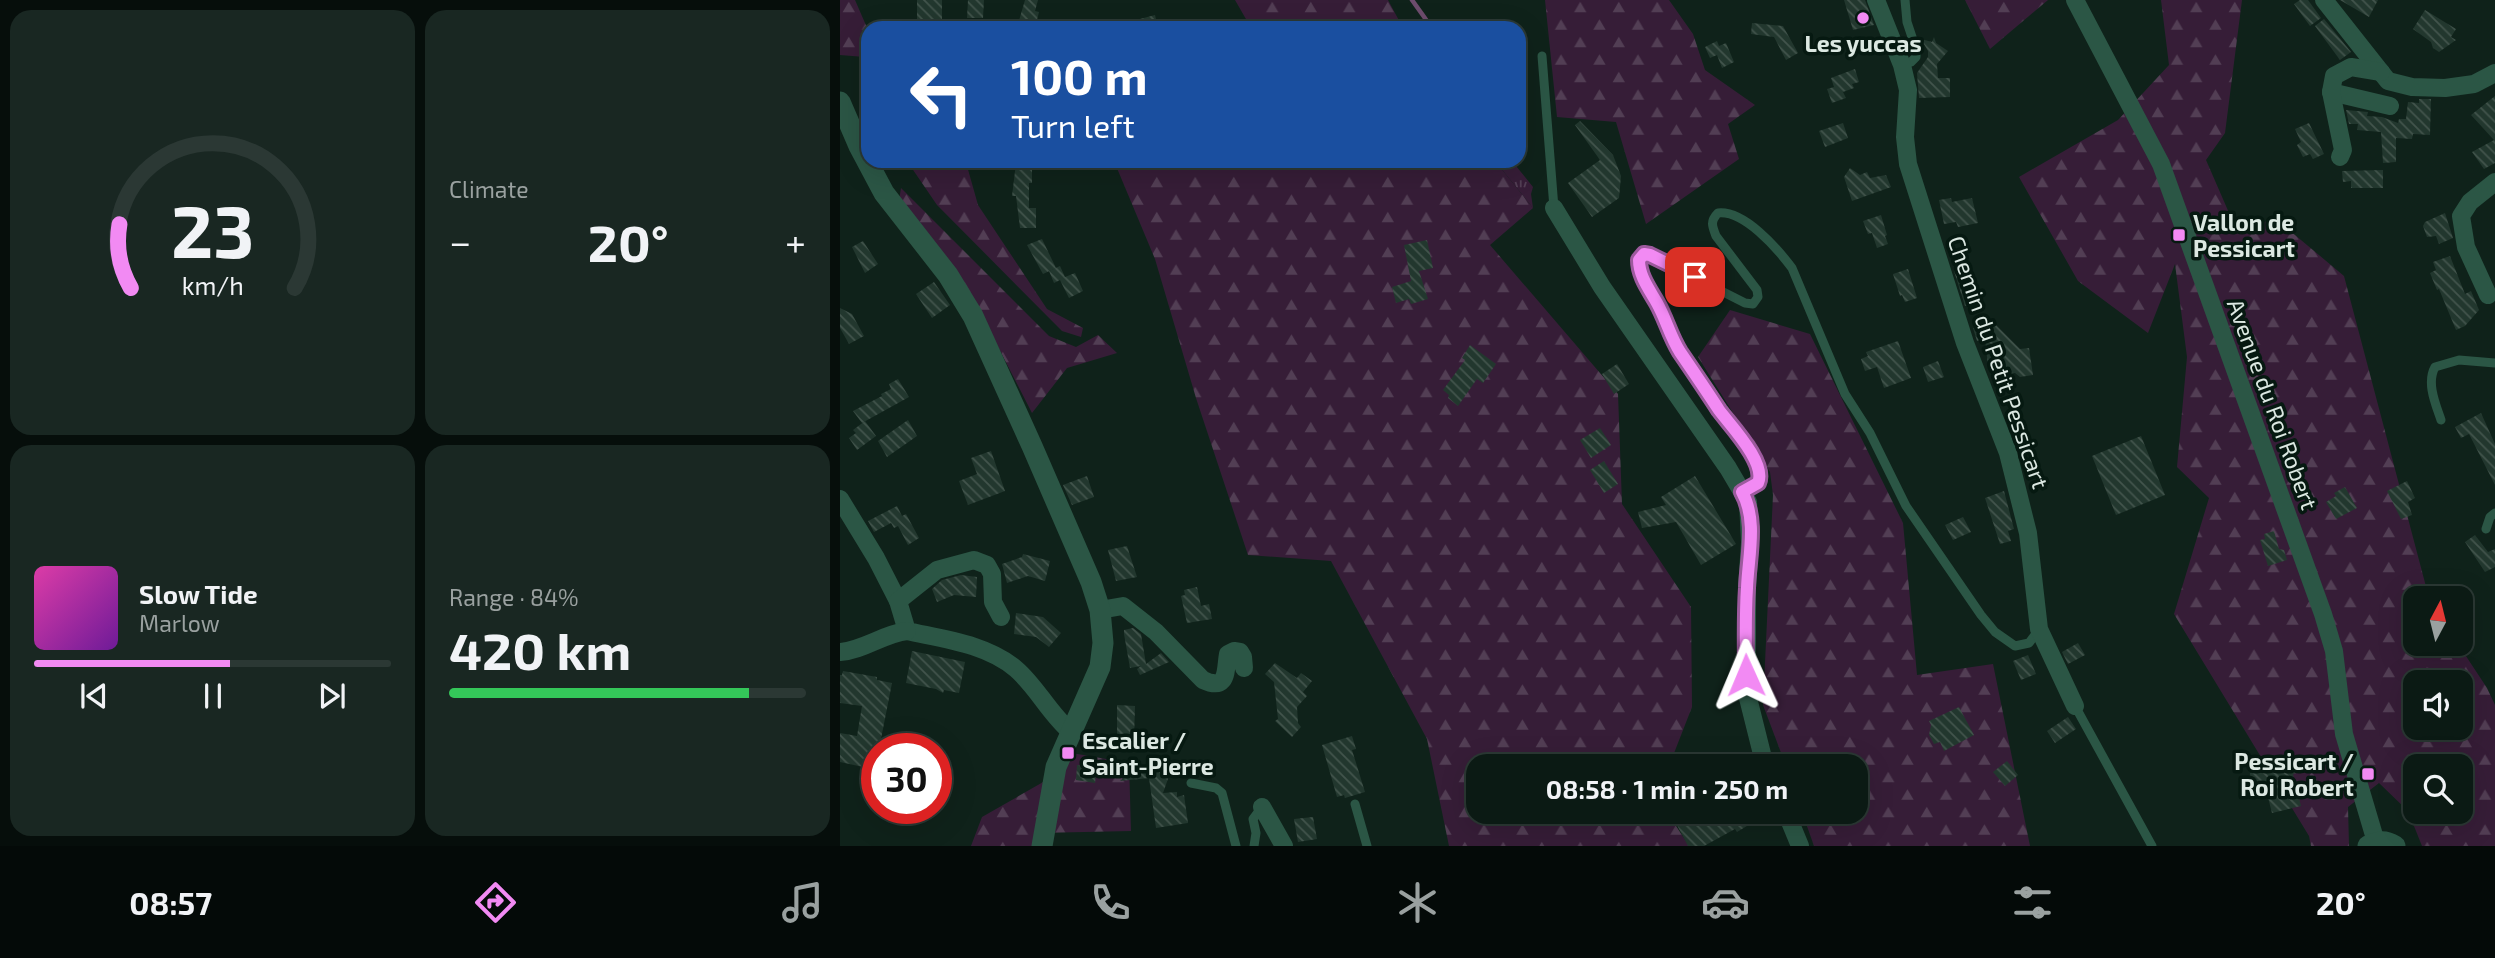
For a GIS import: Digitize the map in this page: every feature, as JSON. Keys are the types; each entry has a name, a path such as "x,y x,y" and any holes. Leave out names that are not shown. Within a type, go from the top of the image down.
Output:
{"street":[{"name":"Chemin du Petit Pessicart","path":"1876,0 1902,65 1908,90 1905,138 1908,164 1965,344 2008,453 2028,533 2039,629 2074,706"},
{"name":"Avenue du Roi Robert","path":"2076,0 2161,164 2323,614 2334,651 2344,734 2380,845"},
{"path":"2324,0 2388,80 2412,87 2445,88 2473,84 2495,73"},
{"path":"2340,157 2343,150 2331,92 2334,76 2351,67 2381,72"},
{"path":"2331,92 2390,106"},
{"path":"841,107 861,150"},
{"path":"871,168 884,193 948,275 973,316 1028,435 1091,582 1100,610 1103,643 1100,667 1056,767 1042,846"},
{"path":"2488,295 2466,247 2461,216 2470,202 2495,182"},
{"path":"1554,208 1602,287 1748,502 1751,542 1747,588 1747,694 1762,754"},
{"path":"840,499 876,558 898,601 907,631"},
{"path":"898,601 937,569 974,560 987,565 992,574 993,602 1001,617"},
{"path":"1100,610 1123,606 1156,632 1203,680 1211,684 1220,682 1227,673 1228,654 1234,651 1240,652 1243,657 1244,668"},
{"path":"840,652 858,649 892,633 907,631 975,646 1016,668 1055,718 1070,731"},
{"path":"1262,807 1284,846"},
{"path":"1791,824 1801,846"}],"lane":[{"path":"1902,65 1916,57 1907,22 1905,0"},
{"path":"1542,56 1554,208"},
{"path":"1742,492 1758,483 1760,478 1747,445 1720,411 1680,351 1639,268 1641,256 1650,255 1745,303 1753,304 1758,297 1757,290 1716,236 1712,226 1713,218 1718,213 1726,212 1737,215 1749,225 1779,252 1792,268 1845,394 1870,433 1906,506 1981,615 1995,632 2015,646 2029,643 2039,629"},
{"path":"2441,420 2432,384 2431,374 2435,367 2459,360 2495,363"},
{"path":"2486,529 2490,517 2495,513"},
{"name":"Chemin du Petit Pessicart","path":"2074,706 2152,846"},
{"path":"1191,783 1216,788 1222,793 1236,846"},
{"path":"1355,804 1367,846"},
{"path":"1254,846 1256,833 1253,819 1262,807"}],"green space":[{"path":"840,0 855,0 864,21 861,21 861,57 840,55"},
{"path":"1235,0 1388,0 1399,21 1247,21"},
{"path":"1545,0 1669,0 1693,34 1705,70 1755,105 1728,124 1739,159 1646,224 1616,122 1557,117"},
{"path":"1965,0 2048,0 1990,49"},
{"path":"2161,0 2242,0 2225,133 2206,160 2236,229 2276,219 2344,276 2426,586 2403,586 2403,656 2466,656 2487,688 2495,705 2495,846 2422,846 2413,824 2473,824 2473,754 2403,754 2403,806 2379,783 2348,807 2349,846 2311,846 2309,836 2174,614 2209,498 2177,467 2187,357 2175,264 2148,333 2078,281 2019,177 2118,120 2169,65"},
{"path":"912,168 968,168 978,205 1047,309 1083,328 1081,337 1062,331 937,205"},
{"path":"1117,168 1501,168 1533,208 1490,245 1618,394 1622,504 1691,607 1692,707 1674,754 1466,754 1466,824 1675,824 1689,846 1449,846 1427,739 1331,561 1248,555 1196,398 1155,259"},
{"path":"1501,168 1518,168 1533,187 1533,208"},
{"path":"901,188 1049,336 1076,347 1098,335 1117,353 1067,368 1032,413 970,292 899,201"},
{"path":"1730,310 1810,334 1903,523 1917,675 1993,664 2030,846 1814,846 1806,824 1868,824 1868,754 1781,754 1763,705 1773,495 1770,472 1698,357"},
{"path":"1066,752 1129,763 1131,831 1037,833 1035,846 971,846 982,817 1059,773"}],"building":[{"path":"917,0 942,0 942,21 917,21"},
{"path":"968,0 984,0 983,18 967,18"},
{"path":"1025,0 1038,0 1035,11 1039,12 1037,21 1019,21"},
{"name":"Les yuccas","path":"1844,0 1865,0 1874,25 1853,30"},
{"path":"2300,0 2308,0 2321,18 2310,26 2294,4"},
{"path":"2340,0 2378,0 2369,17"},
{"path":"2425,10 2456,29 2451,37 2456,40 2439,52 2433,48 2431,42 2413,29"},
{"path":"1155,15 1156,21 1132,21"},
{"path":"2324,19 2351,52 2340,60 2315,26"},
{"path":"1752,23 1783,26 1798,53 1786,60 1774,37 1751,34"},
{"path":"1934,37 1936,43 1948,51 1937,64 1938,78 1950,78 1950,97 1919,98 1917,73 1928,57 1928,51 1921,39 1932,42"},
{"path":"1717,41 1719,46 1726,43 1734,62 1722,68 1717,55 1710,58 1705,47"},
{"path":"1855,69 1859,82 1852,84 1854,88 1843,92 1846,98 1832,103 1827,89 1834,87 1831,78"},
{"path":"2495,96 2495,163 2484,169 2472,152 2494,140 2471,115"},
{"path":"2419,99 2431,99 2430,135 2413,134 2412,139 2396,138 2396,162 2383,163 2381,132 2357,130 2358,124 2349,124 2346,110 2368,112 2367,116 2382,117 2398,123 2399,119 2406,119 2408,102 2419,103"},
{"path":"1580,121 1613,155 1621,176 1619,198 1592,217 1568,183 1600,160 1575,125"},
{"path":"1843,123 1848,138 1825,147 1819,131"},
{"path":"2309,123 2324,154 2313,159 2310,154 2303,157 2297,145 2301,142 2295,129"},
{"path":"1015,168 1032,168 1029,208 1036,208 1036,228 1020,228 1016,196 1012,196"},
{"path":"1850,168 1860,175 1867,172 1870,178 1886,175 1891,187 1852,201 1844,177"},
{"path":"2383,170 2383,188 2351,188 2351,181 2343,182 2342,171"},
{"path":"1951,198 1952,202 1972,198 1978,223 1958,227 1956,222 1944,224 1939,200"},
{"path":"2445,213 2453,238 2439,244 2436,236 2427,237 2423,226 2425,222"},
{"path":"1881,215 1888,244 1877,248 1872,233 1868,234 1863,221"},
{"path":"1042,239 1056,268 1043,274 1027,245"},
{"path":"1427,240 1433,268 1419,271 1428,299 1411,304 1409,299 1396,303 1392,287 1411,281 1404,245"},
{"path":"863,241 878,264 865,273 852,247"},
{"path":"2450,256 2465,294 2471,291 2479,310 2465,326 2456,330 2430,273 2436,270 2433,262"},
{"path":"1060,266 1065,277 1075,273 1083,291 1069,298 1060,280 1054,283 1049,271"},
{"path":"1908,269 1917,298 1905,302 1902,295 1900,296 1893,274"},
{"path":"1958,270 1963,285 1968,284 1971,291 1976,290 1980,301 1965,306 1954,271"},
{"path":"934,282 950,305 932,318 916,294"},
{"path":"840,308 852,314 864,336 849,344 840,328"},
{"path":"1994,323 2020,349 2029,348 2033,375 2020,377 2015,373 1994,376 1991,365 1988,365 1985,339 1977,341 1973,328"},
{"path":"1898,341 1911,378 1884,388 1877,367 1865,371 1861,359 1868,356 1866,352"},
{"path":"1470,345 1496,364 1483,383 1477,379 1458,406 1443,390 1465,360 1462,358"},
{"path":"1938,361 1944,377 1928,382 1923,367"},
{"path":"1617,364 1629,384 1614,394 1602,374"},
{"path":"898,379 909,397 862,423 853,411 882,396 881,394 891,389 889,384"},
{"path":"2481,413 2495,444 2495,485 2469,434 2461,438 2455,427"},
{"path":"908,420 917,436 887,457 878,441"},
{"path":"865,421 876,436 857,450 849,438 856,433 853,430"},
{"path":"1600,428 1611,445 1591,458 1580,440"},
{"path":"2141,436 2165,495 2116,515 2092,456"},
{"path":"991,451 1005,491 968,505 959,481 977,474 971,458"},
{"path":"1604,461 1618,484 1604,493 1590,470"},
{"path":"1087,476 1094,497 1072,505 1063,485"},
{"path":"1695,476 1736,544 1701,565 1676,522 1642,528 1638,512 1666,505 1661,497"},
{"path":"2407,481 2415,498 2408,502 2412,515 2401,519 2387,491"},
{"path":"2345,487 2357,508 2336,519 2326,502 2336,496 2334,493"},
{"path":"2004,491 2014,529 2008,531 2011,541 2000,544 1985,498"},
{"path":"897,506 902,516 906,514 919,538 908,545 898,526 894,528 891,523 874,532 868,521"},
{"path":"1963,517 1971,532 1953,540 1945,525"},
{"path":"2274,531 2279,549 2284,550 2287,560 2268,566 2260,540 2265,539 2264,534"},
{"path":"2475,535 2488,552 2495,549 2495,567 2485,572 2465,542"},
{"path":"1127,546 1137,577 1116,581 1108,550"},
{"path":"1023,554 1050,561 1045,581 1028,576 1007,583 1002,564 1022,557"},
{"path":"961,575 977,577 976,597 954,595 937,602 932,589 942,580"},
{"path":"1197,587 1201,606 1209,604 1212,619 1187,623 1181,596 1185,595 1184,590"},
{"path":"1016,613 1043,617 1061,633 1049,647 1036,637 1014,634"},
{"path":"1133,628 1141,634 1146,664 1161,653 1169,662 1140,675 1137,669 1141,666 1130,668 1124,630"},
{"path":"2078,643 2085,655 2068,664 2062,652"},
{"path":"912,651 965,662 959,693 944,690 943,693 906,683"},
{"path":"2028,655 2036,674 2021,680 2013,661"},
{"path":"1275,663 1297,678 1301,673 1312,681 1303,692 1307,696 1297,707 1298,723 1301,727 1292,737 1275,721 1278,719 1274,682 1265,674"},
{"path":"843,671 877,677 877,680 892,683 882,733 861,733 861,767 840,762 840,733 857,736 862,706 840,703"},
{"path":"1117,705 1135,706 1134,740 1117,739"},
{"path":"1959,707 1974,735 1944,751 1940,742 1934,744 1929,735 1929,721"},
{"path":"2068,717 2076,729 2055,743 2047,731"},
{"path":"1352,736 1356,749 1352,750 1365,792 1345,798 1344,795 1337,797 1322,745"},
{"path":"2296,757 2300,772 2293,774 2301,806 2272,813 2264,782 2249,786 2250,773"},
{"path":"2007,761 2018,775 2005,786 1993,772"},
{"path":"1077,765 1097,767 1095,783 1076,780"},
{"path":"1169,765 1169,776 1163,793 1177,792 1177,797 1184,795 1188,823 1156,828 1149,778 1120,781 1135,768 1161,768"},
{"path":"1313,817 1317,839 1298,842 1294,819"},
{"path":"1676,824 1750,824 1704,846 1688,846"}],"waterway":[{"path":"1412,0 1427,21"}],"place":[{"name":"Les yuccas","path":"1863,18"},
{"name":"Vallon de Pessicart","path":"2179,235"},
{"name":"Escalier / Saint-Pierre","path":"1068,753"},
{"name":"Pessicart / Roi Robert","path":"2368,774"}],"route":[{"path":"1695,277 1658,257 1644,254 1639,260 1645,283 1659,307 1668,331 1720,411 1747,445 1759,473 1758,483 1742,492 1748,502 1751,542 1747,588 1746,675"}]}
